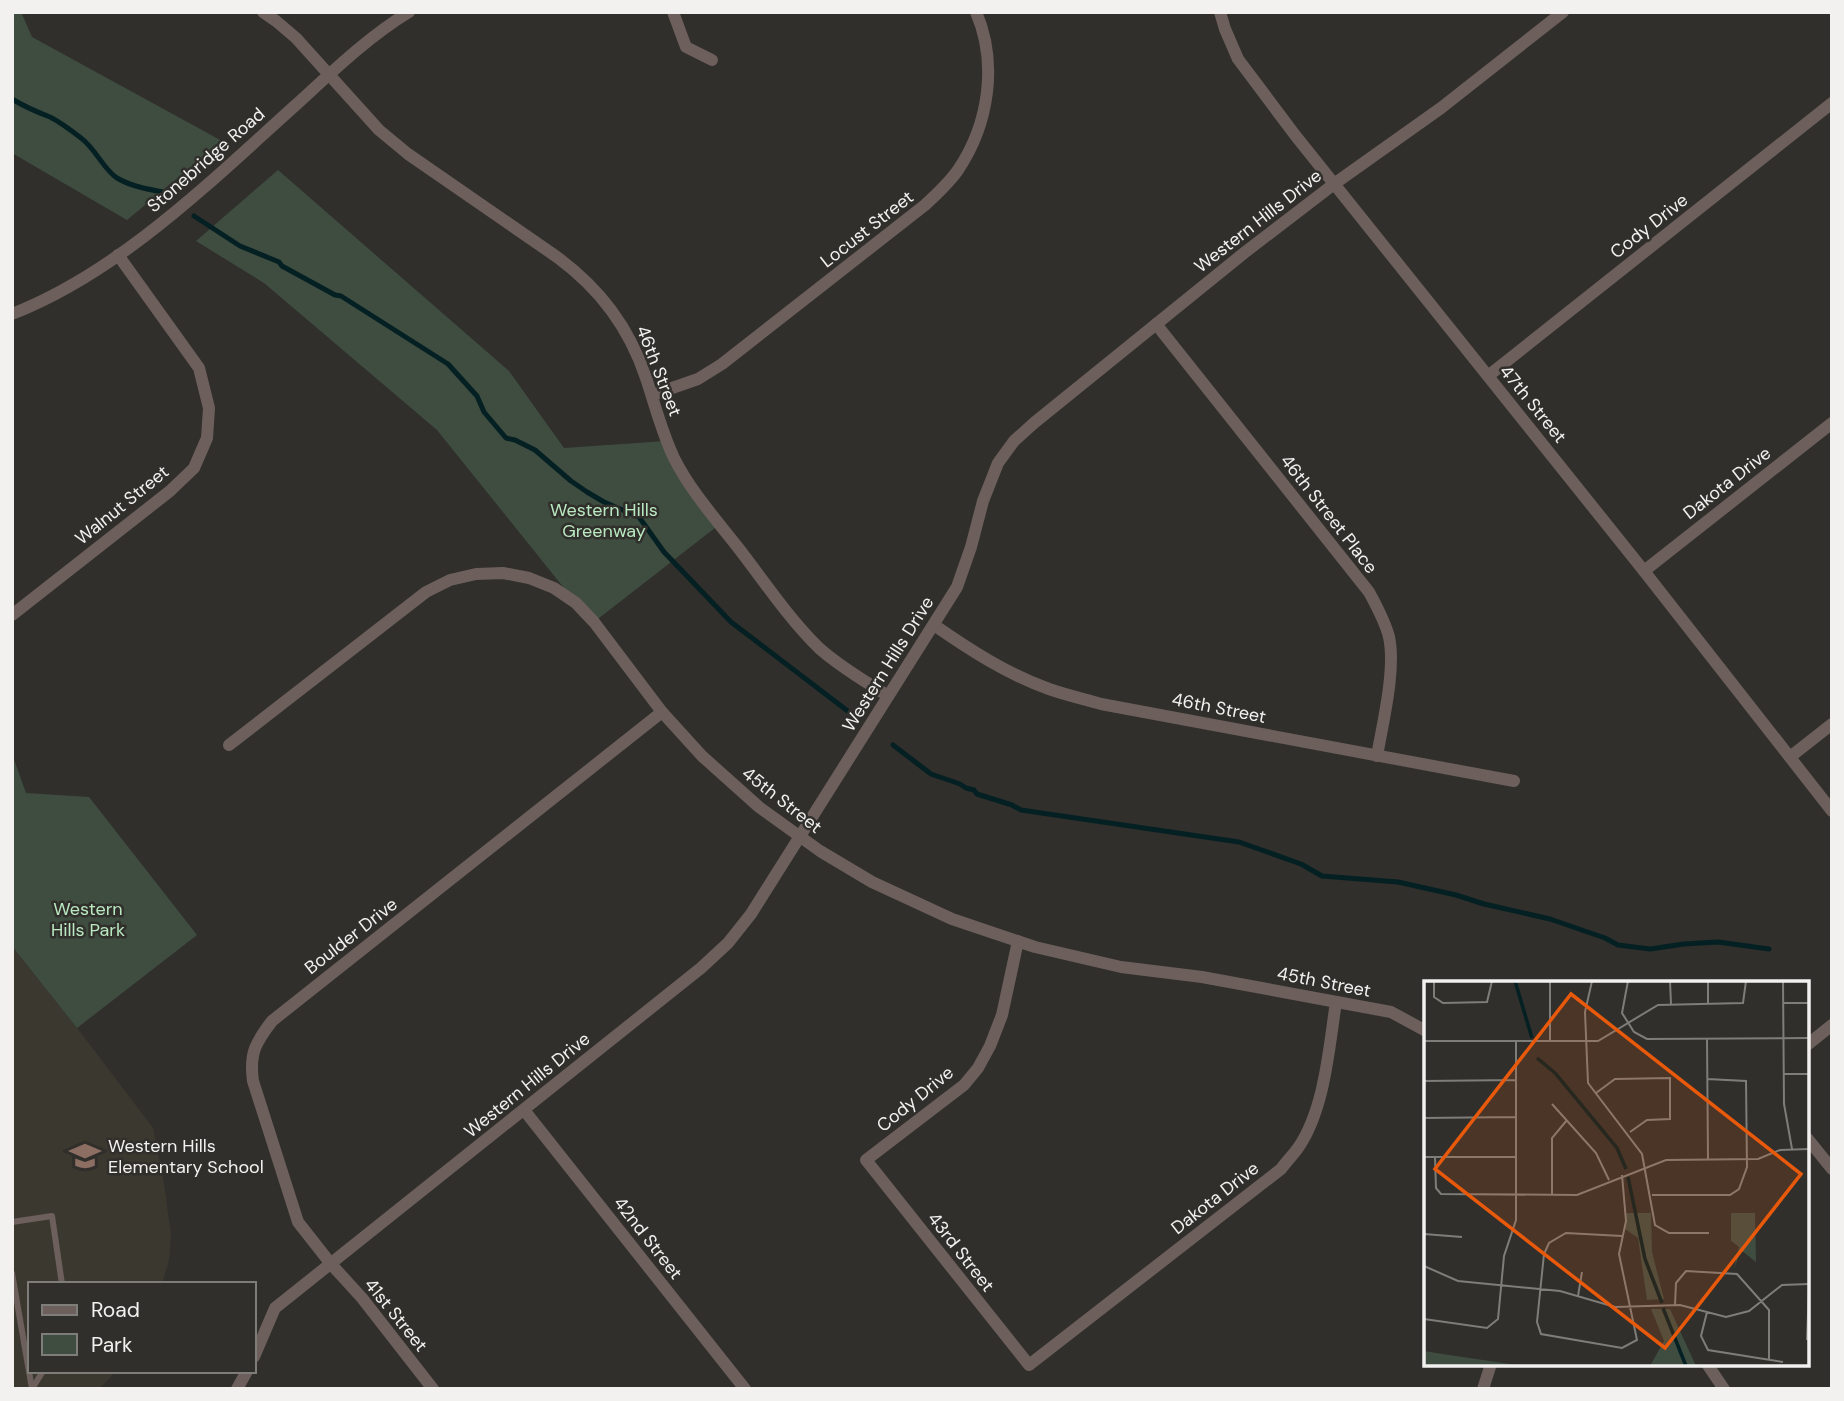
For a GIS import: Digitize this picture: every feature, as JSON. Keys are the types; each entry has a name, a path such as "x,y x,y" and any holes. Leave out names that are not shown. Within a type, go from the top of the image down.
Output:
{"street":[{"name":"46th Street","path":"263,12 296,38 379,131 574,269 597,292 618,318 633,345 666,441 689,484 819,647 844,668 888,696"},
{"name":"Stonebridge Road","path":"12,314 40,304 92,274 118,255 225,169 375,35 409,12"},
{"path":"673,12 686,47 712,60"},
{"name":"Locust Street","path":"652,396 698,379 722,364 942,190 971,148 986,102 986,47 976,12"},
{"name":"47th Street","path":"1220,12 1238,59 1295,135 1832,811"},
{"name":"Western Hills Drive","path":"256,1352 275,1308 701,968 728,943 751,914 957,587 998,463 1014,441 1156,324 1334,184 1441,108 1563,12"},
{"name":"Cody Drive","path":"1488,376 1832,103"},
{"name":"Walnut Street","path":"12,615 170,491 194,468 207,438 209,408 200,368 118,255"},
{"name":"46th Street Place","path":"1156,324 1381,613 1389,636 1392,660 1377,756"},
{"name":"Dakota Drive","path":"1644,571 1832,423"},
{"name":"45th Street","path":"229,745 426,592 450,580 477,574 503,573 530,578 554,588 576,603 594,622 662,712 702,756 759,807 820,851 872,882 952,919 1035,947 1121,967 1202,977 1391,1012 1424,1030"},
{"name":"46th Street","path":"934,625 969,650 1007,671 1047,688 1101,704 1514,781"},
{"name":"Boulder Drive","path":"331,1264 298,1222 253,1081 251,1068 256,1042 282,1012 662,712"},
{"path":"1790,757 1832,724"},
{"name":"Cody Drive","path":"866,1160 964,1085 978,1068 1002,1015 1018,941"},
{"name":"Dakota Drive","path":"1029,1365 1280,1169 1298,1148 1309,1129 1321,1093 1336,1002"},
{"path":"1809,1043 1832,1025"},
{"name":"42nd Street","path":"524,1110 745,1389"},
{"path":"1809,1140 1832,1169"},
{"name":"43rd Street","path":"866,1160 1029,1365"},
{"name":"41st Street","path":"331,1264 362,1298 433,1389"},
{"path":"1483,1389 1490,1366"},
{"path":"1708,1366 1724,1389"},
{"path":"237,1389 246,1373"}],"lane":[{"path":"12,1222 52,1216 62,1282"},
{"path":"12,1273 28,1366"},
{"path":"32,1389 42,1373"}],"shaded area":[{"name":"Western Hills Elementary School","path":"12,946 153,1128 171,1235 169,1260 163,1282 28,1282 28,1373 114,1373 99,1389 12,1389"}],"green space":[{"path":"12,12 21,12 32,37 222,141 127,220 12,153"},
{"name":"Western Hills Greenway","path":"278,170 509,371 564,448 666,441 720,524 594,622 437,430 264,283 196,241"},
{"name":"Western Hills Park","path":"12,754 26,793 89,797 197,935 77,1028 12,946"}],"waterway":[{"path":"12,99 74,132 117,178 136,186 169,193"},
{"path":"194,216 240,246 279,262 341,296 448,364 477,396 484,412 506,438 535,450 587,492 639,517 664,552 731,622 849,712"},
{"path":"893,745 931,774 1021,810 1239,842 1301,864 1322,876 1398,882 1456,895 1550,919 1618,945 1650,949 1718,942 1769,949"}],"place":[{"name":"Western Hills Elementary School","path":"85,1156"}]}
